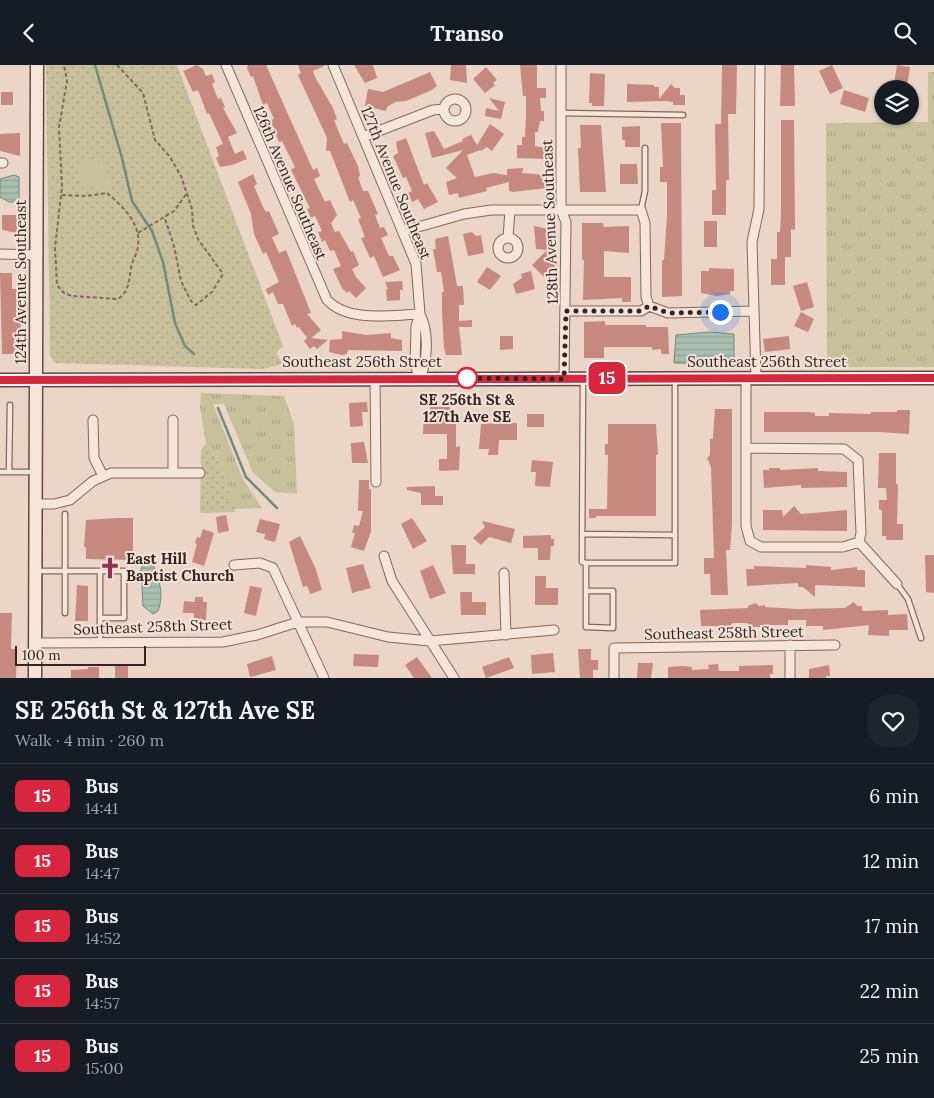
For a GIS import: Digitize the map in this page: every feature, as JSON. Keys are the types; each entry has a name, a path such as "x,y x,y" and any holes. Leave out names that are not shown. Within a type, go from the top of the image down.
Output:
{"main road":[{"name":"124th Avenue Southeast","path":"35,678 37,65"},
{"name":"Southeast 256th Street","path":"0,380 934,378"}],"street":[{"name":"126th Avenue Southeast","path":"226,65 321,290 334,308 348,313 366,315 420,314"},
{"name":"127th Avenue Southeast","path":"333,65 416,263 420,314 416,326 415,366 420,378"},
{"name":"128th Avenue Southeast","path":"561,65 561,210 566,222 564,379"},
{"path":"760,65 759,209 752,242 754,311 747,448 746,526 750,541 761,547 843,547 858,542"},
{"path":"363,137 433,110 444,109"},
{"path":"404,231 464,214 490,210 641,210 645,223 646,297 649,306"},
{"path":"508,237 510,210"},
{"path":"0,254 36,255"},
{"path":"649,306 668,313 754,311"},
{"path":"566,311 641,311 649,306"},
{"path":"375,378 376,482"},
{"path":"93,420 94,457 103,476"},
{"path":"173,420 173,473"},
{"path":"747,448 844,449 855,456 860,466 861,533 858,542"},
{"path":"36,504 54,504 70,500 103,476 118,471 200,473"},
{"path":"858,542 897,584"},
{"path":"384,556 392,581 454,678"},
{"path":"234,565 260,563 273,567 324,678"},
{"path":"504,573 506,635"},
{"name":"Southeast 258th Street","path":"35,643 223,642 257,635 298,622 327,622 388,637 430,641 554,631"},
{"path":"790,645 790,678"},
{"name":"Southeast 258th Street","path":"614,678 614,648 835,645"}],"lane":[{"path":"561,113 682,115"},
{"path":"641,210 645,191 645,148"},
{"path":"582,379 582,562 675,563 675,378"},
{"path":"9,472 10,405"},
{"path":"0,472 36,471"},
{"path":"65,514 65,613"},
{"path":"582,534 675,535"},
{"path":"586,563 586,591 586,627 613,627 613,591 586,591"},
{"path":"36,571 124,571 124,617 100,617"},
{"path":"100,571 100,643"},
{"path":"897,584 908,599 921,638"}],"path":[{"path":"62,195 87,196 107,193 128,213 138,233 138,247 124,294 118,299 78,297 64,293 57,285 54,264 62,195 59,127 67,81 64,65"},
{"path":"117,65 142,93 155,140 174,163 187,193 192,209 192,226 198,239 222,273 222,277 212,292 196,305 191,301 180,281 174,246 165,219 167,214"},
{"path":"138,233 179,205 187,193"}],"green space":[{"path":"46,65 177,65 283,346 276,353 283,364 263,369 55,363 50,355"},
{"path":"928,72 934,72 934,367 827,367 826,123 874,123 874,125 919,125 919,122 928,122"},
{"path":"93,160 105,167 111,184 110,190 83,184 75,163"},
{"path":"201,393 284,396 294,424 297,494 275,492 253,473 224,404 213,404 243,479 262,508 234,509 220,463 206,444 200,407"},
{"path":"206,444 220,463 235,512 200,513 201,450"}],"shaded area":[{"path":"14,175 19,177 19,202 9,202 0,197 0,179"},
{"path":"709,332 734,334 734,362 732,364 674,363 676,335"},
{"path":"145,564 153,565 160,588 160,605 158,611 153,614 143,606 141,568"}],"building":[{"path":"197,65 203,69 206,76 212,74 215,82 212,84 218,99 221,98 225,107 223,108 237,133 228,137 235,154 243,150 247,159 220,167 216,158 219,156 216,147 223,144 209,113 207,114 198,90 193,92 183,71"},
{"path":"248,65 266,65 313,170 317,168 320,176 314,179 325,202 330,200 337,215 331,223 335,232 339,231 351,252 353,251 359,265 352,269 356,277 366,288 356,298 349,291 347,293 342,288 333,269 341,266 334,250 330,251 325,240 322,242 318,232 322,231 315,216 311,218 307,209 310,208 291,170 295,167 282,141 279,142 270,120 274,119 267,103 263,105 253,76 251,77 247,68"},
{"path":"298,65 326,65 313,71 315,77 333,108 337,119 334,120 344,144 347,143 358,166 360,176 358,177 363,191 368,191 378,214 375,215 380,228 384,227 388,235 381,238 389,256 393,256 400,270 383,277 374,256 370,258 361,238 365,237 358,219 361,218 353,200 350,202 330,151 326,151 327,138 298,75 301,73"},
{"path":"354,65 373,65 377,78 365,83"},
{"path":"451,65 466,65 467,83 450,80"},
{"path":"520,65 537,65 537,88 546,88 546,98 540,98 541,111 544,111 544,121 540,121 538,132 535,132 535,146 545,148 545,159 517,158 517,145 522,145 522,137 525,137 526,114 526,96 523,96"},
{"path":"722,65 737,65 736,114 728,114 729,180 726,180 726,215 712,215 712,190 716,190 715,124 721,124"},
{"path":"781,65 794,65 795,106 780,106"},
{"path":"832,65 843,88 830,94 819,71"},
{"path":"897,65 910,67 908,80 894,80"},
{"path":"486,67 497,80 493,83 495,85 485,93 473,79"},
{"path":"430,72 437,86 430,91 406,101 395,102 387,107 386,111 365,106 368,89 383,92"},
{"path":"590,73 605,74 604,106 592,106 592,103 589,103"},
{"path":"627,84 654,85 654,87 659,87 659,99 671,84 675,88 680,88 680,95 685,95 685,105 673,105 673,102 666,101 627,102"},
{"path":"844,90 869,98 865,112 840,104"},
{"path":"1,92 13,92 13,105 1,105"},
{"path":"489,98 505,102 501,119 485,116 486,108 499,111"},
{"path":"781,120 794,120 795,230 791,229 791,257 785,257 785,285 771,285 771,259 777,259 777,232 780,232"},
{"path":"661,123 681,123 682,296 662,297 662,260 664,260 667,216 667,182 660,182 660,167 663,167"},
{"path":"490,124 504,134 492,151 487,147 467,155 475,177 493,173 507,175 507,169 523,168 522,173 547,175 546,188 513,192 509,191 509,182 486,188 487,191 459,198 458,193 449,195 446,182 457,178 446,168 463,150 432,158 425,133 434,131 444,149 463,141 462,139 471,135 477,145"},
{"path":"580,125 601,125 606,192 580,192 578,148 581,148"},
{"path":"640,126 640,147 625,147 625,140 622,140 622,127"},
{"path":"20,133 20,156 0,151 0,134"},
{"path":"406,138 424,185 427,183 438,202 424,209 418,199 412,202 408,193 412,191 406,177 403,178 393,156 398,153 396,142"},
{"path":"620,164 637,164 638,184 620,184"},
{"path":"253,174 257,184 254,186 263,207 266,212 269,211 279,234 272,237 279,253 286,250 311,313 307,314 321,330 311,338 328,340 317,349 314,346 310,349 304,341 307,338 299,327 297,328 295,324 292,326 283,304 278,304 273,292 268,295 266,289 279,282 266,252 263,254 254,234 251,214 238,182"},
{"path":"2,215 17,215 17,233 2,230"},
{"path":"704,221 717,221 717,247 704,247"},
{"path":"582,223 603,223 604,227 629,226 629,253 604,251 604,277 631,277 631,302 622,302 622,298 583,300 584,260 582,260"},
{"path":"534,226 552,230 549,256 558,266 545,278 532,265 547,250 536,249"},
{"path":"472,232 476,236 481,235 484,253 468,256 463,234"},
{"path":"448,236 457,286 463,286 464,305 459,305 459,321 472,320 472,327 459,327 462,355 446,355 444,348 442,292 444,292 441,272 437,272 433,249 436,249 435,239"},
{"path":"487,267 501,276 490,290 477,282"},
{"path":"709,268 734,269 734,291 730,291 730,294 717,296 701,293 701,271 709,271"},
{"path":"531,271 535,289 516,294 513,284 522,278 521,274"},
{"path":"0,273 12,273 12,289 18,289 18,293 20,293 21,340 14,340 15,354 2,354"},
{"path":"402,281 403,290 400,290 400,300 387,301 386,289 388,289 385,282"},
{"path":"807,282 814,307 801,311 793,286"},
{"path":"801,312 814,319 808,332 794,326"},
{"path":"605,321 605,325 668,327 669,354 661,354 661,349 652,350 652,347 604,347 604,358 584,358 584,322"},
{"path":"342,331 366,335 391,333 391,338 402,340 402,351 348,350 347,354 342,355 329,352 330,340 342,339"},
{"path":"500,336 513,336 513,349 500,350"},
{"path":"789,336 790,349 765,352 763,339"},
{"path":"367,402 368,412 362,412 363,426 350,427 349,403"},
{"path":"430,407 450,407 450,424 456,424 456,447 460,446 459,470 439,471 439,459 447,459 447,434 423,434 424,412 430,412"},
{"path":"715,409 732,409 732,525 730,550 726,550 728,595 711,595 710,574 704,574 704,558 714,558 711,467 707,458 710,455 710,439 713,439"},
{"path":"897,410 910,410 909,434 880,432 764,432 764,412 809,412 815,413 815,416 829,416 829,413 871,414 871,412 897,412"},
{"path":"527,414 544,414 544,427 527,427"},
{"path":"517,423 517,440 499,440 498,455 488,455 489,449 479,449 481,424"},
{"path":"608,424 656,424 658,455 656,455 656,516 596,516 596,518 589,518 589,509 607,509 608,455 605,455 605,444 608,444"},
{"path":"364,442 368,463 352,463 351,443"},
{"path":"879,453 896,453 896,484 898,484 897,524 903,524 903,540 886,540 886,536 882,536 882,510 879,510 879,500 887,500 886,488 878,488"},
{"path":"532,460 553,462 550,487 535,486 536,472 531,472"},
{"path":"769,468 780,468 780,470 818,468 818,471 847,472 847,487 801,488 801,485 764,488 763,470 769,470"},
{"path":"359,480 369,480 369,489 371,489 371,531 364,551 351,547 355,533 352,533 354,525 359,526 363,511 358,511"},
{"path":"435,486 435,496 443,496 443,505 421,505 421,493 407,490 407,487"},
{"path":"794,506 801,514 847,510 847,531 763,530 763,510 782,510 783,517"},
{"path":"226,515 229,531 218,533 216,517"},
{"name":"East Hill Baptist Church","path":"133,518 133,560 86,559 86,547 84,547 86,520"},
{"path":"412,518 427,541 413,549 401,524"},
{"path":"260,519 280,524 275,542 264,539 265,534 256,532"},
{"path":"482,521 515,529 511,543 489,537 481,545 473,538 485,527"},
{"path":"203,529 214,533 204,566 192,562 197,537 200,538"},
{"path":"551,535 551,539 554,539 554,546 551,546 550,560 538,560 538,548 523,548 523,536"},
{"path":"300,536 315,567 322,590 310,594 307,586 303,587 289,542"},
{"path":"451,545 466,545 466,564 475,564 475,574 453,574"},
{"path":"925,555 934,555 934,593 926,592"},
{"path":"363,564 371,588 352,593 346,568"},
{"path":"433,565 446,593 430,599 420,571"},
{"path":"806,565 831,567 831,570 857,567 857,570 865,570 865,587 815,585 815,597 803,587 798,587 798,583 747,586 746,569 754,569 754,566 806,568"},
{"path":"535,576 546,576 546,588 558,588 558,605 535,605"},
{"path":"77,585 88,586 88,621 75,621"},
{"path":"250,586 262,588 256,616 244,613"},
{"path":"460,592 472,592 472,602 486,602 486,615 461,615"},
{"path":"195,597 203,597 203,602 207,602 206,620 194,620 194,613 183,613 184,601 195,602"},
{"path":"854,602 857,606 862,606 862,611 888,610 888,615 907,614 908,630 889,630 889,636 868,635 869,625 823,630 823,626 806,626 806,620 788,620 788,625 760,625 760,627 748,627 748,623 732,623 732,626 701,626 700,610 748,608 748,606 756,603 759,606 765,605 765,607 798,609 845,608"},
{"path":"0,613 12,613 11,649 17,649 16,678 0,678"},
{"path":"578,649 591,649 591,660 598,660 598,670 593,670 593,678 580,678"},
{"path":"553,653 555,672 532,674 531,655"},
{"path":"354,654 379,655 378,667 353,666"},
{"path":"272,656 276,670 250,677 247,664"},
{"path":"417,657 432,678 414,678 405,665"},
{"path":"509,657 514,668 486,678 482,667"},
{"path":"638,663 653,663 651,678 637,678"},
{"path":"718,664 719,671 739,671 739,666 773,665 773,674 770,674 770,678 668,678 668,667 692,667 692,670 709,669 708,665"},
{"path":"829,665 830,676 826,676 826,678 809,678 809,669"},
{"path":"115,666 128,666 128,678 115,678"},
{"path":"88,667 99,667 99,678 71,678 71,670 88,669"}],"waterway":[{"path":"95,65 122,158 132,201 152,231 163,262 175,323 185,346 194,354"},
{"path":"218,408 246,477 277,508"}],"bus line":[{"name":"15","path":"0,380 934,378"}],"place":[{"name":"SE 256th St & 127th Ave SE","path":"467,378"},
{"name":"East Hill Baptist Church","path":"110,568"}],"route":[{"path":"467,378 460,378 564,379 566,311 641,311 649,306 658,311 668,313 720,312"}]}
